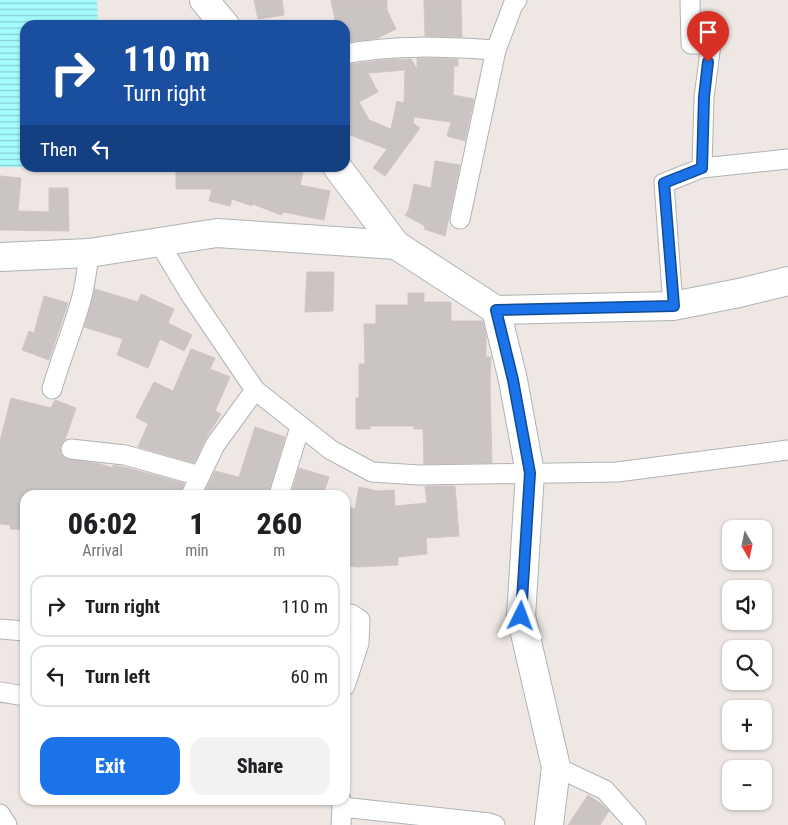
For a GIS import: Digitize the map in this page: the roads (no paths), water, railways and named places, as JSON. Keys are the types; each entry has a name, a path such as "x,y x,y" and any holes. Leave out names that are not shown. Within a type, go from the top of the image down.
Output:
{"main road":[{"path":"204,0 221,20"},
{"path":"341,172 396,245 496,310 674,306 788,281"},
{"path":"0,257 90,253 217,233 396,245"},
{"path":"496,310 513,380 530,473 521,616 556,767 549,825"}],"street":[{"path":"460,220 496,50 513,5 517,0"},
{"path":"690,0 692,44 710,44 704,97 702,168"},
{"path":"350,53 406,46 496,50"},
{"path":"674,306 664,183 702,168 788,159"},
{"path":"158,242 192,297 255,390 331,450 372,472 419,474 617,472 788,450"},
{"path":"52,389 80,306 90,253"},
{"path":"193,490 215,445 255,390"},
{"path":"281,490 300,427"},
{"path":"71,449 124,455 200,476"},
{"path":"350,614 360,620 359,643 350,671"},
{"path":"0,629 20,631"},
{"path":"0,692 20,695"},
{"path":"556,767 605,790 636,825"},
{"path":"341,811 495,825"},
{"path":"0,814 7,825"}],"water":[{"path":"0,0 97,0 98,20 20,20 20,167 0,167"}]}
